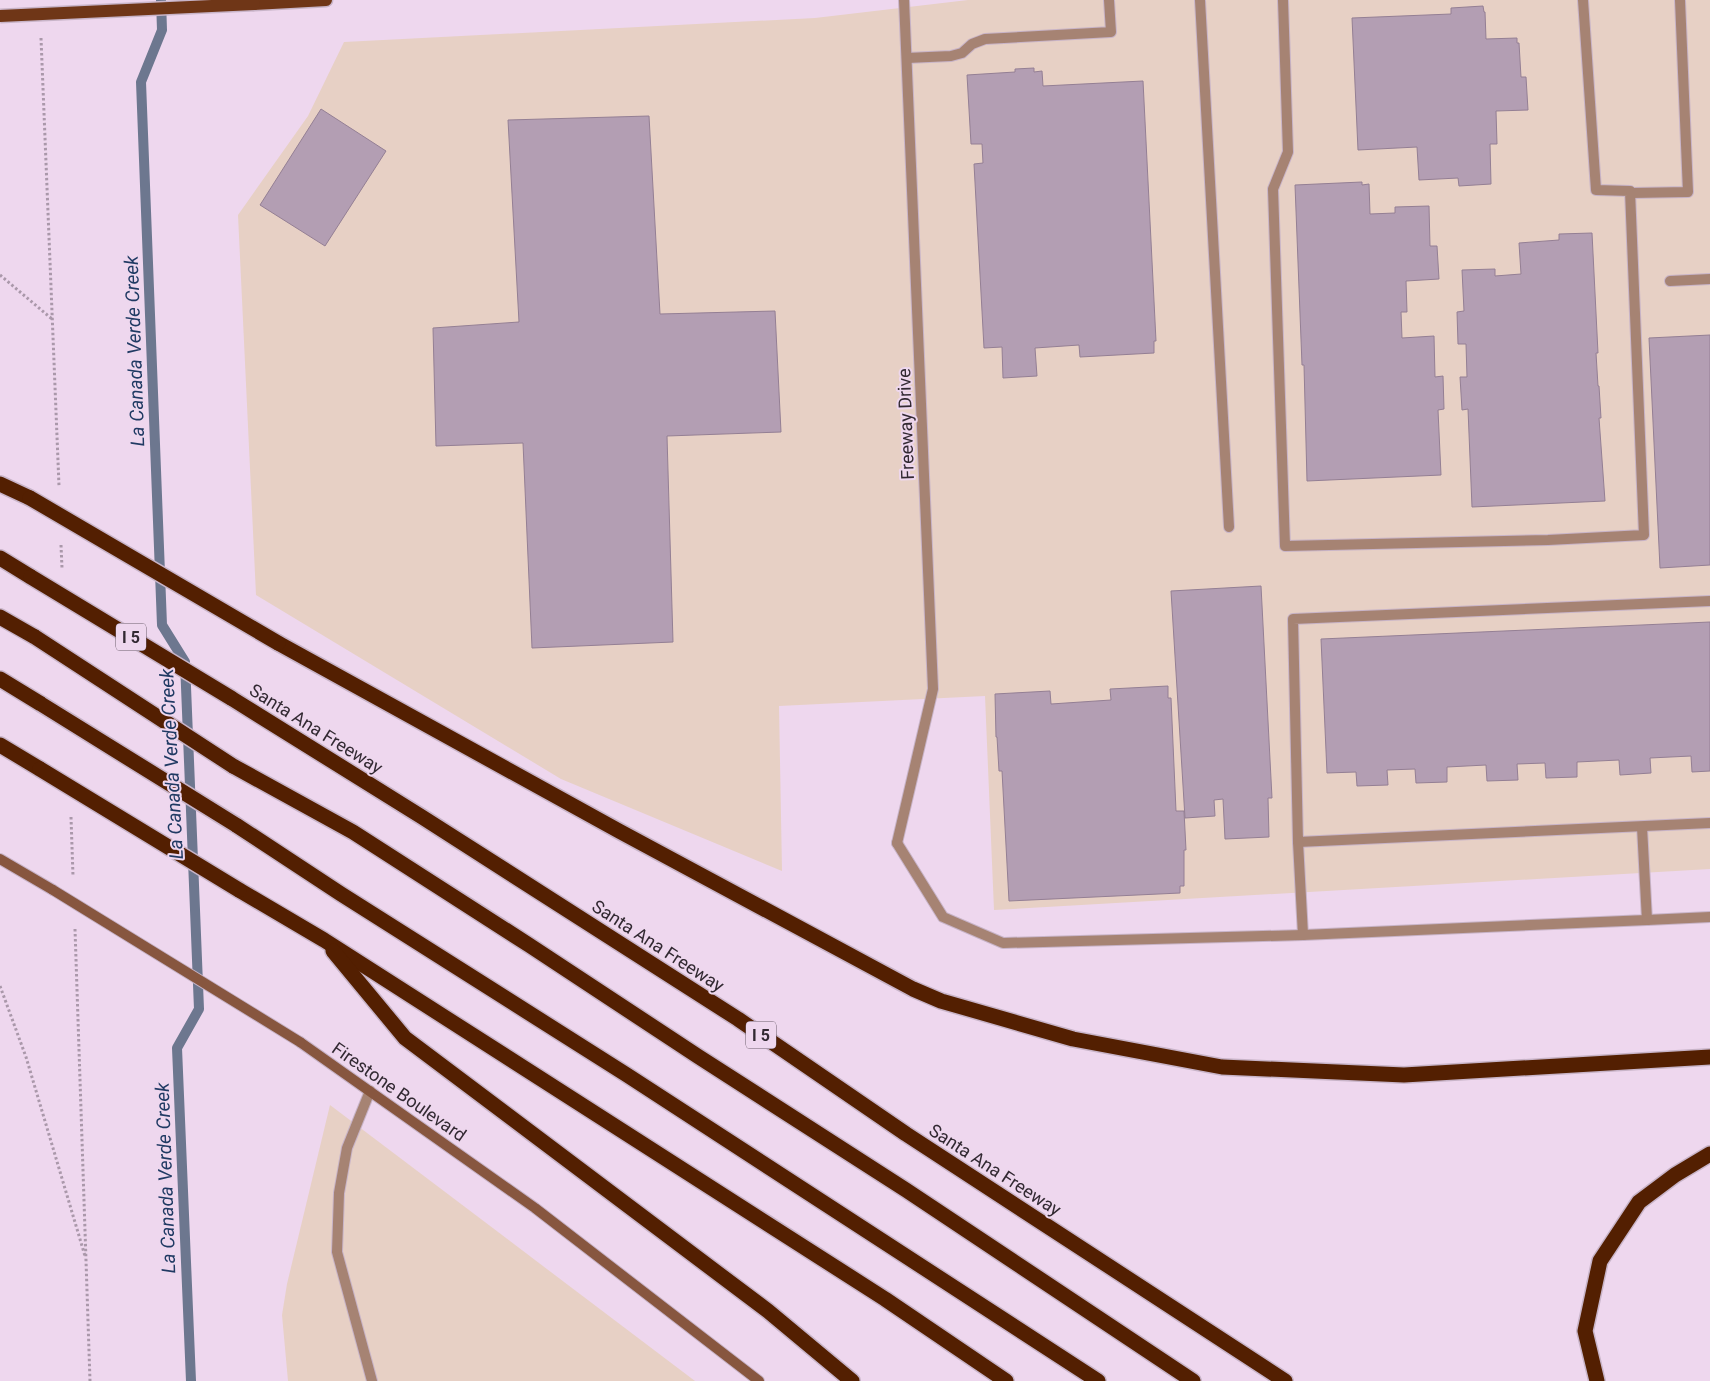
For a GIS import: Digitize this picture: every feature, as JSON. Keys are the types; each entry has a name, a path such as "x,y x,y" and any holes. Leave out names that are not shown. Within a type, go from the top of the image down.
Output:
{"highway":[{"path":"0,484 30,498 278,643 619,831 914,989 941,1001 1073,1039 1222,1067 1404,1075 1710,1057"},
{"name":"Santa Ana Freeway","path":"0,558 232,698 730,1014 906,1134 1285,1381"},
{"path":"0,617 233,766 352,832 512,934 698,1057 906,1190 1193,1381"},
{"path":"0,679 236,825 341,894 628,1075 1098,1381"},
{"path":"0,745 324,940 885,1299 1006,1381"},
{"path":"324,940 405,1038 768,1312 852,1381"},
{"path":"1597,1381 1585,1330 1600,1261 1639,1202 1675,1175 1710,1154"}],"main road":[{"path":"0,16 326,0"}],"street":[{"name":"Freeway Drive","path":"904,0 933,689 897,842 943,917 1003,943 1303,935"},
{"path":"907,58 951,56 985,39 1111,32 1109,0"},
{"path":"1200,0 1229,526"},
{"path":"1283,0 1288,152 1273,189 1285,546 1548,540 1644,535 1630,193"},
{"path":"1583,0 1596,190 1630,191 1630,193 1688,192 1680,0"},
{"path":"1670,281 1710,279"},
{"path":"1710,601 1293,619 1298,842 1303,935 1710,917"},
{"path":"1298,842 1710,823"},
{"path":"1642,827 1647,920"},
{"name":"Firestone Boulevard","path":"0,859 300,1042 535,1208 758,1381"},
{"path":"370,1091 347,1148 339,1193 336,1252 372,1381"}],"path":[{"path":"0,275 52,320"},
{"path":"0,986 26,1057 86,1262"}],"shaded area":[{"path":"968,0 1710,0 1710,869 994,910 985,696 779,706 782,871 561,779 256,595 238,215 308,116 344,42 815,18"},
{"path":"330,1105 695,1381 288,1381 282,1315 287,1284"}],"building":[{"path":"1483,6 1486,39 1517,38 1521,77 1526,77 1528,110 1496,111 1497,144 1490,144 1491,184 1459,186 1458,178 1419,180 1417,147 1358,150 1352,18 1451,14 1451,8"},
{"path":"1034,68 1034,72 1042,71 1043,86 1143,81 1156,341 1154,341 1154,353 1080,357 1079,345 1035,348 1037,376 1003,378 1002,347 984,348 974,164 983,163 982,144 971,144 967,75 1015,72 1015,69"},
{"path":"321,109 386,151 325,246 260,205"},
{"path":"649,116 660,314 775,311 781,432 667,436 673,642 532,648 523,443 436,446 433,328 519,322 508,120"},
{"path":"1362,182 1362,185 1369,184 1370,214 1395,213 1395,207 1429,206 1430,246 1437,246 1439,279 1406,281 1407,312 1401,312 1402,338 1434,336 1435,377 1443,376 1444,409 1438,410 1441,475 1307,481 1304,365 1302,365 1295,185"},
{"path":"1592,233 1598,353 1596,353 1601,418 1599,418 1605,501 1472,507 1468,409 1462,410 1460,377 1467,377 1466,344 1458,344 1457,312 1464,311 1462,270 1495,269 1495,276 1521,274 1519,243 1559,240 1559,234"},
{"path":"1710,335 1710,565 1660,568 1649,338"},
{"path":"1261,586 1272,798 1268,798 1269,837 1225,839 1223,799 1214,800 1215,816 1185,818 1171,591"},
{"path":"1710,622 1710,771 1692,772 1691,756 1650,758 1651,773 1620,775 1619,760 1577,762 1577,777 1546,778 1545,763 1517,764 1518,780 1487,781 1486,765 1447,767 1447,782 1416,783 1415,769 1387,770 1388,785 1357,786 1356,772 1327,773 1321,639"},
{"path":"1168,686 1168,698 1171,698 1176,811 1184,811 1186,850 1184,850 1184,886 1180,886 1180,893 1009,901 1002,771 999,771 996,737 995,694 1050,691 1051,704 1111,700 1110,689"}],"waterway":[{"name":"La Canada Verde Creek","path":"161,0 162,30 141,82 162,625 185,662 199,1009 177,1048 191,1381"}]}
